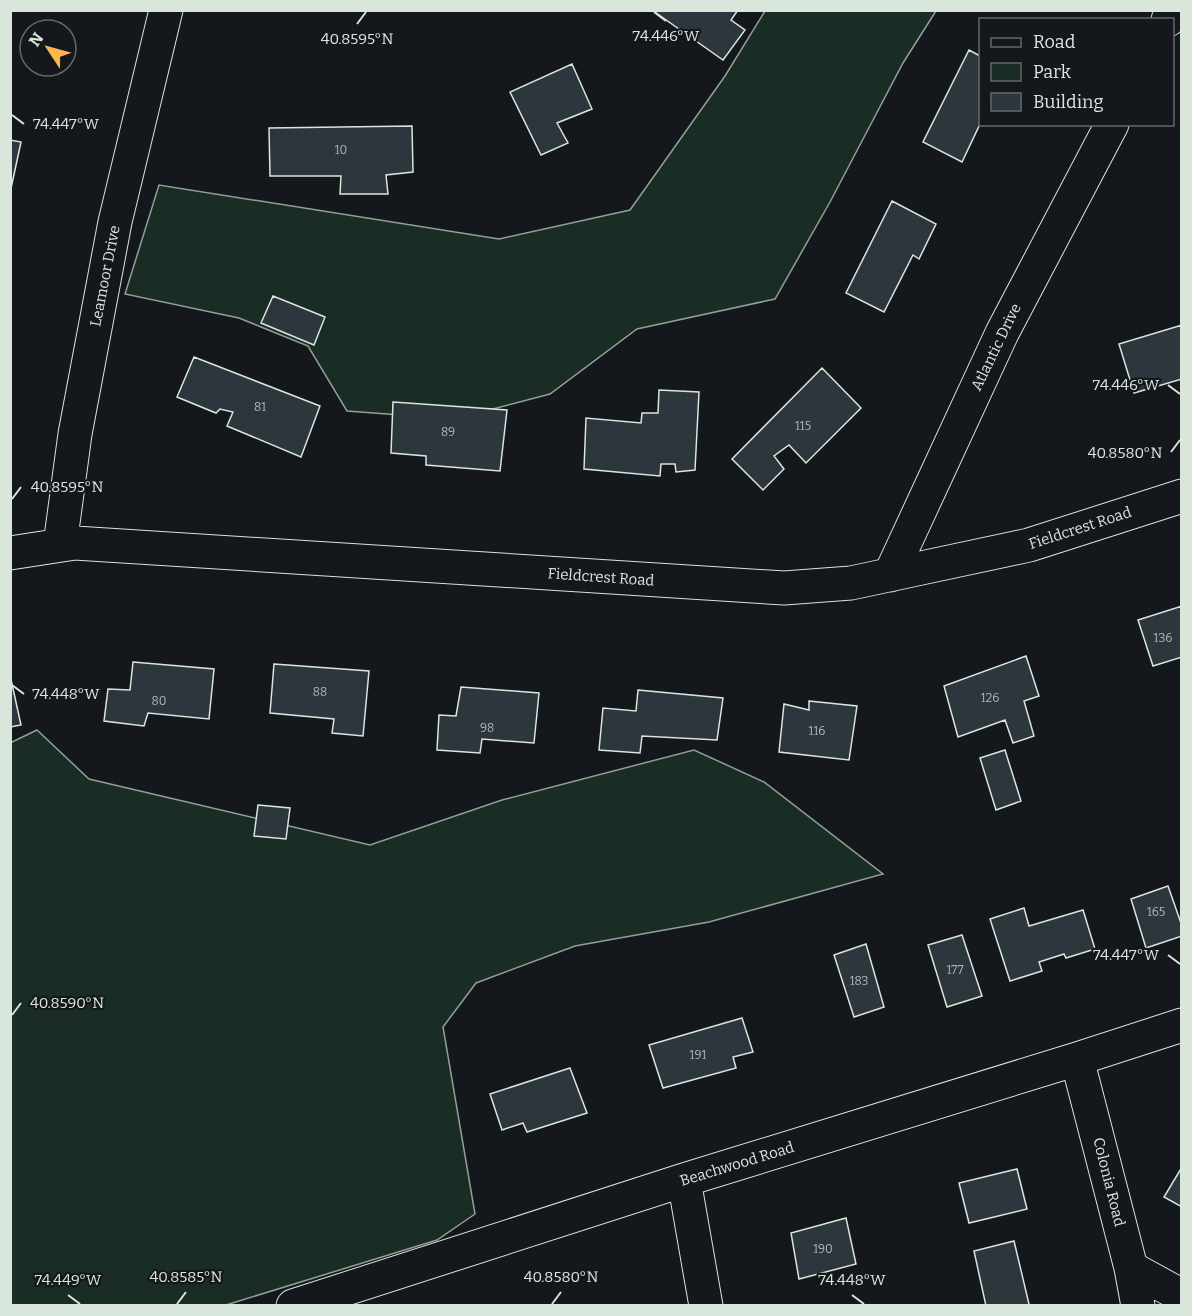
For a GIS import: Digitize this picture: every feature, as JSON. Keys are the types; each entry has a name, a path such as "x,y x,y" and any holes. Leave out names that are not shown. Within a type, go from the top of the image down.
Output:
{"street":[{"name":"Leamoor Drive","path":"60,545 75,434 115,222 166,10"},
{"name":"Atlantic Drive","path":"890,575 1002,333 1111,126"},
{"name":"Fieldcrest Road","path":"10,553 75,543 784,588 851,583 1029,545 1182,496"},
{"name":"Beachwood Road","path":"293,1305 1182,1025"},
{"name":"Colonia Road","path":"1077,1059 1131,1268 1138,1305"},
{"path":"684,1180 706,1305"},
{"path":"1131,1268 1182,1296"}],"green space":[{"path":"765,11 936,11 903,63 830,202 775,299 637,329 550,394 454,419 347,411 308,346 239,318 125,294 159,185 499,239 630,210 725,76"},
{"path":"37,730 89,779 370,845 502,800 694,750 764,782 883,874 709,922 575,946 476,983 443,1027 475,1214 437,1240 226,1305 11,1306 10,743"}],"building":[{"path":"652,10 738,10 731,20 745,30 723,60"},
{"path":"969,50 979,55 979,126 962,162 923,142"},
{"path":"572,64 592,109 557,123 568,143 541,155 510,92"},
{"path":"412,126 413,172 386,175 388,194 340,194 341,176 270,176 269,128"},
{"path":"10,140 21,142 10,193"},
{"path":"892,201 936,224 919,259 913,255 884,312 846,293"},
{"path":"273,296 325,317 314,345 261,323"},
{"path":"1182,325 1182,379 1134,393 1119,344"},
{"path":"194,357 320,406 301,457 227,426 233,412 220,409 216,413 177,397"},
{"path":"822,368 861,408 806,463 789,445 774,456 784,469 763,490 732,459"},
{"path":"659,390 699,392 695,470 676,472 675,464 661,464 660,476 584,469 586,418 641,423 642,413 658,413"},
{"path":"393,402 507,410 500,471 426,465 426,456 391,453"},
{"path":"1182,606 1182,657 1153,666 1138,620"},
{"path":"1026,656 1039,696 1024,701 1034,736 1013,743 1005,720 958,737 944,686"},
{"path":"133,662 214,669 209,719 148,713 144,726 104,721 108,689 130,690"},
{"path":"274,664 369,671 363,736 332,733 334,719 270,713"},
{"path":"10,675 21,725 10,727"},
{"path":"461,687 539,693 534,743 482,739 480,753 437,750 439,715 456,716"},
{"path":"638,690 723,698 717,740 642,736 640,753 599,750 603,708 636,711"},
{"path":"809,701 857,706 849,760 779,752 784,704 809,710"},
{"path":"1005,750 1021,801 996,810 980,758"},
{"path":"258,805 290,808 286,839 254,836"},
{"path":"1168,886 1182,926 1182,936 1146,948 1131,899"},
{"path":"1024,908 1029,926 1083,910 1095,949 1066,958 1064,954 1039,962 1042,971 1010,981 990,919"},
{"path":"962,935 982,996 947,1007 928,945"},
{"path":"866,944 884,1007 854,1017 834,955"},
{"path":"742,1018 753,1052 733,1057 736,1068 663,1088 649,1045"},
{"path":"570,1068 587,1113 527,1132 523,1123 502,1130 490,1094"},
{"path":"1182,1167 1182,1207 1164,1197"},
{"path":"1017,1169 1027,1209 969,1223 959,1183"},
{"path":"846,1218 856,1264 799,1279 791,1233"},
{"path":"1014,1241 1029,1304 1025,1306 986,1306 974,1251"}]}
